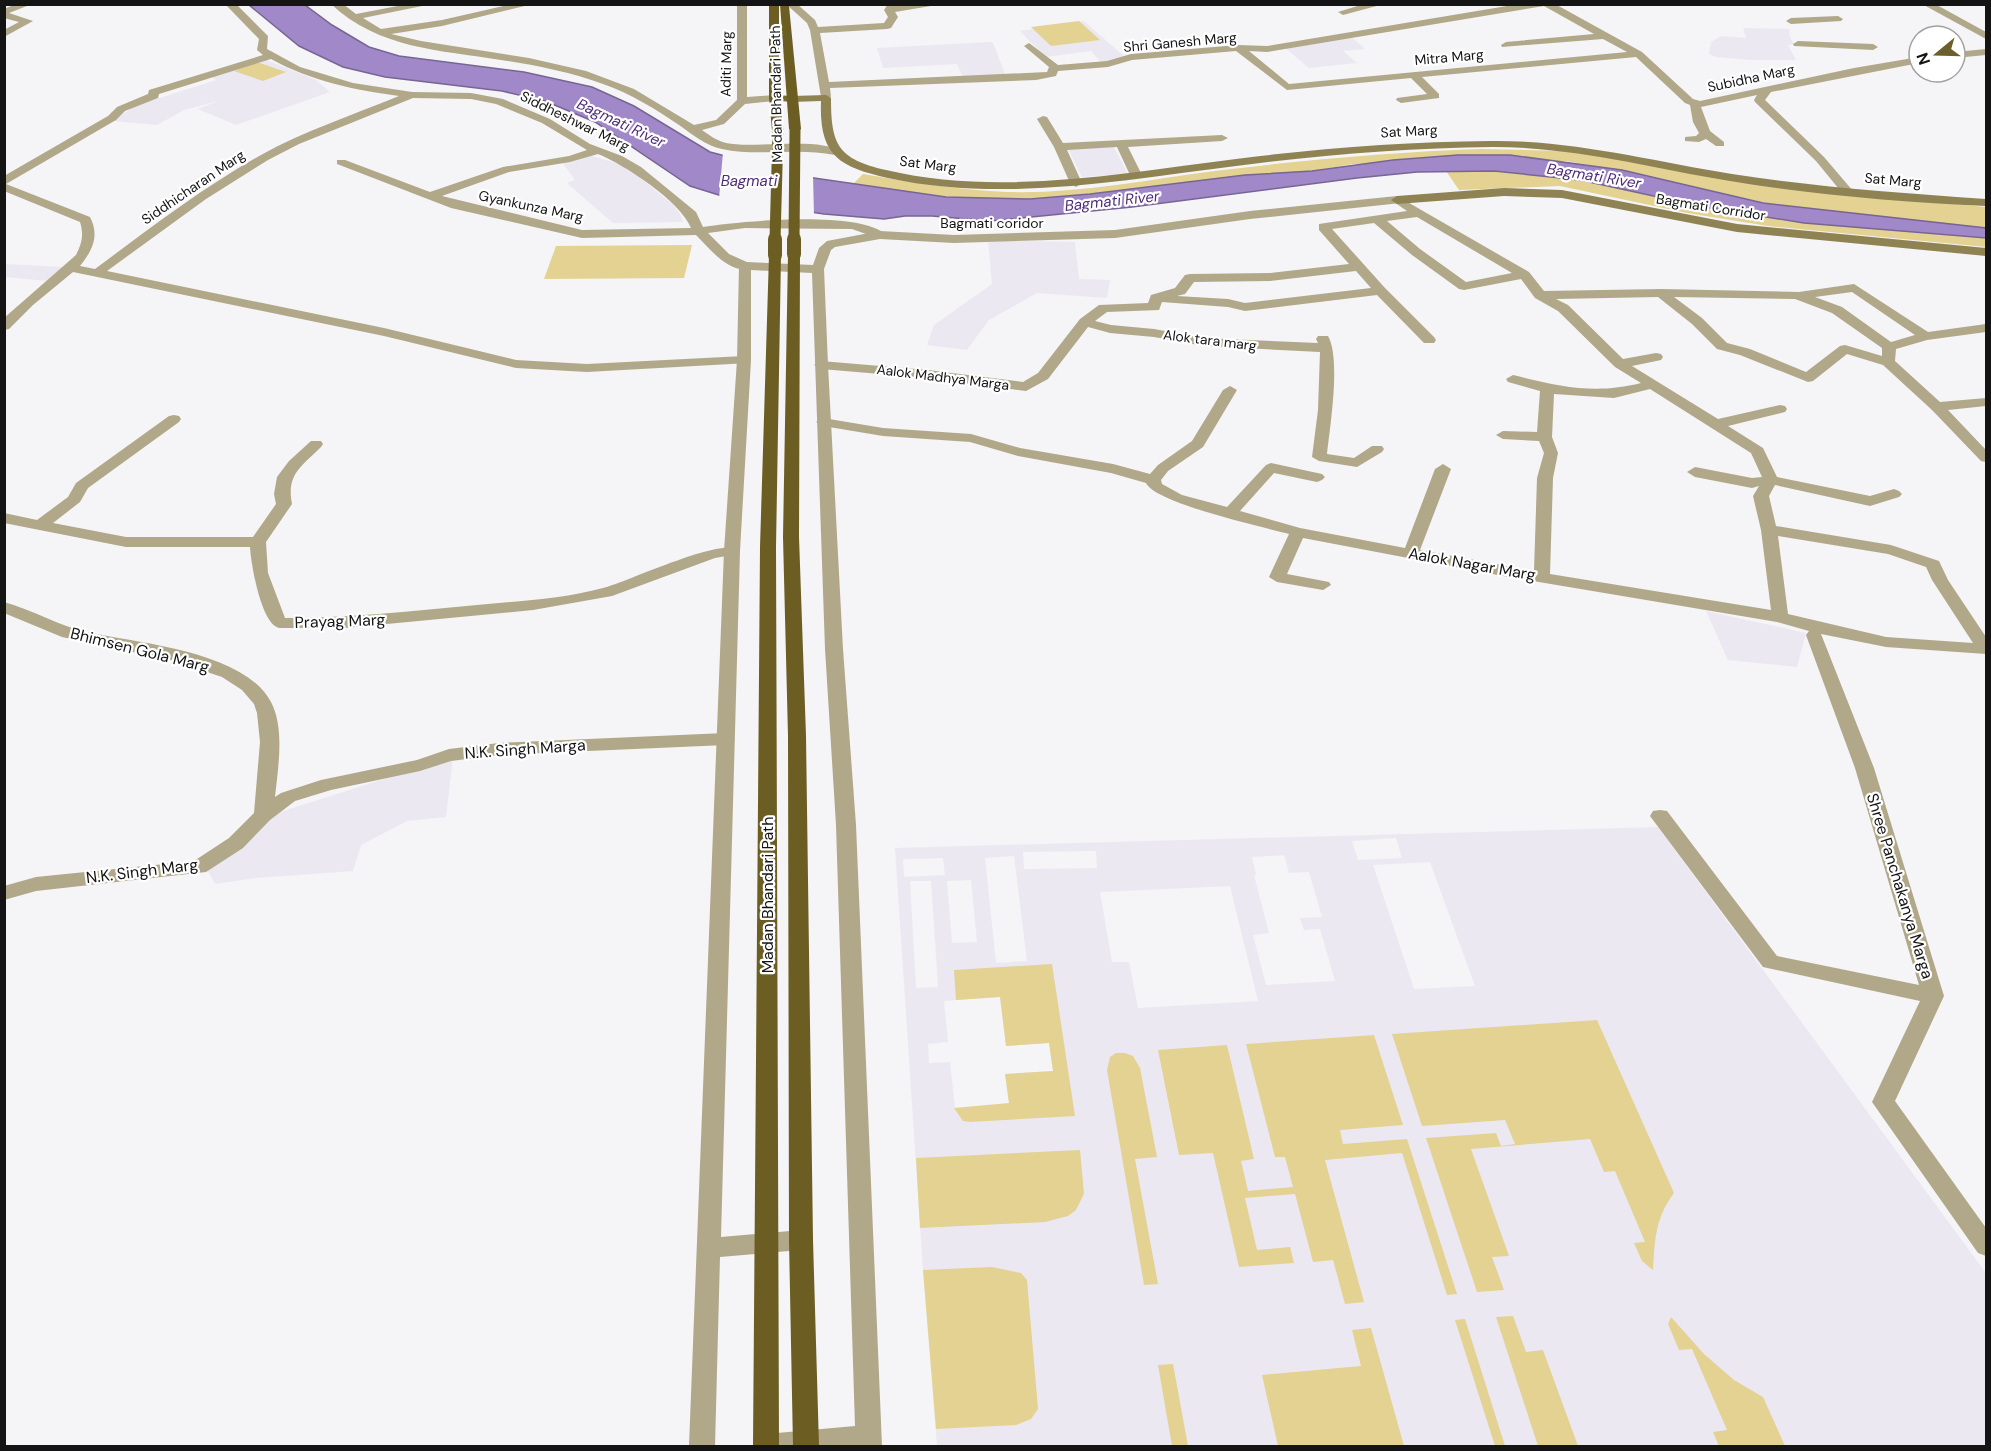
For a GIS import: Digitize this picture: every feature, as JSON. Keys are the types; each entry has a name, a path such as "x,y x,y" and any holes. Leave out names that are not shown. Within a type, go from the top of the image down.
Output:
{"highway":[{"name":"Madan Bhandari Path","path":"766,1446 768,548 778,130 774,98 774,4"},
{"name":"Madan Bhandari Path","path":"784,4 795,129 791,537 797,736 801,1240 806,1444"}],"main road":[{"path":"774,98 826,98 827,133 836,152"},
{"name":"Sat Marg","path":"836,152 874,170 898,176 1017,186 1076,183 1254,160 1385,147 1500,143 1588,150 1759,182 1986,202"},
{"name":"Bagmati Corridor","path":"1396,200 1504,192 1562,194 1737,228 1986,252"}],"street":[{"path":"4,14 27,4"},
{"path":"230,4 264,38 262,50 270,56"},
{"path":"336,4 378,33 400,40 529,61 586,75 633,93 720,146 802,146 836,152"},
{"path":"354,17 427,4"},
{"path":"378,33 442,23 528,4"},
{"name":"Aditi Marg","path":"693,129 720,122 742,101 742,4"},
{"path":"791,4 811,22 815,30 826,98"},
{"path":"815,30 887,26 893,17 892,7 938,4"},
{"path":"1343,12 1379,4"},
{"name":"Shri Ganesh Marg","path":"824,85 1036,77 1052,74 1052,70 1056,68 1108,64 1131,57 1238,48 1246,50 1285,47 1540,4"},
{"name":"Subidha Marg","path":"1547,4 1638,54 1689,102 1695,103 1766,92 1854,71 1907,62"},
{"path":"1927,4 1986,36"},
{"path":"4,14 28,21 4,34"},
{"path":"1791,21 1838,19"},
{"path":"1506,45 1602,36"},
{"path":"1798,44 1873,47"},
{"path":"1029,46 1056,68"},
{"name":"Mitra Marg","path":"1238,48 1287,87 1638,54"},
{"path":"1967,54 1986,52"},
{"path":"4,181 112,118 121,109 154,96 153,92 270,56"},
{"name":"Siddheshwar Marg","path":"270,56 324,79 378,91 412,95 471,96 499,101 546,121 597,151 618,158 637,169 692,215 699,231"},
{"path":"1401,100 1435,96 1414,75"},
{"path":"1766,92 1759,100 1791,134 1820,159 1847,191"},
{"name":"Siddhicharan Marg","path":"97,273 202,196 264,158 295,142 412,95"},
{"path":"742,101 774,98"},
{"path":"1695,103 1699,122 1705,133 1720,144"},
{"path":"1043,119 1060,147 1076,183"},
{"path":"1689,139 1699,139 1705,133"},
{"path":"1060,147 1222,138"},
{"path":"1121,143 1136,175"},
{"path":"430,196 507,169 570,159 597,151"},
{"name":"Gyankunza Marg","path":"341,162 455,205 582,234 699,231 745,224 853,225 880,235"},
{"path":"4,188 86,220 91,230 90,240 72,268 27,303 4,326"},
{"path":"1396,200 1524,275 1540,295 1563,308 1620,364 1758,451 1762,466 1771,480"},
{"name":"Bagmati coridor","path":"818,269 825,248 831,244 880,235 954,238 1087,236 1148,231 1250,215 1396,200"},
{"path":"1418,213 1323,227 1380,291 1429,340"},
{"path":"1377,219 1416,252 1464,286 1524,275"},
{"path":"699,231 725,257 745,266 775,261 794,261 818,269 823,422 846,825 868,1442"},
{"path":"702,1446 732,551 744,360 745,266"},
{"path":"1156,298 1180,291 1190,278 1270,277 1360,267"},
{"path":"72,268 280,310 484,357 534,366 585,367 744,360"},
{"path":"1813,281 1830,293"},
{"path":"1540,295 1661,293 1707,296 1797,295 1830,293 1854,288 1926,336"},
{"name":"Aalok Madhya Marga","path":"821,365 928,374 1026,387 1043,376 1085,322 1104,308 1154,307 1156,298 1228,303 1245,307 1308,302 1380,291"},
{"path":"1661,293 1697,321 1722,346 1745,352 1808,378 1845,349 1888,362 1937,406 1986,458"},
{"path":"1797,295 1837,310 1889,347"},
{"name":"Alok tara marg","path":"1085,322 1110,329 1154,333 1204,342 1325,343 1325,410 1319,457 1357,463 1377,449"},
{"path":"1889,347 1926,336 1986,328"},
{"path":"1888,362 1889,347"},
{"path":"1620,364 1656,357"},
{"path":"1513,379 1547,389 1614,394 1650,385"},
{"path":"1542,577 1545,478 1551,453 1545,437 1544,414 1547,389"},
{"path":"1153,480 1163,468 1198,444 1230,390"},
{"path":"1937,406 1986,402"},
{"path":"1717,424 1780,409"},
{"path":"39,526 75,499 81,486 174,419"},
{"name":"Aalok Nagar Marg","path":"823,422 883,432 971,438 1018,452 1077,461 1153,480 1155,486 1177,498 1298,532 1542,577 1780,617 1804,625 1886,642 1986,649"},
{"path":"1503,435 1545,437"},
{"path":"4,518 126,542 258,542 284,504 280,492 282,479 316,444"},
{"path":"1229,514 1271,468 1317,477"},
{"path":"1411,553 1443,469"},
{"path":"1695,472 1752,483 1771,480 1870,501 1894,494"},
{"path":"1771,480 1761,496 1769,530 1780,617"},
{"path":"1769,530 1891,549 1932,564 1940,580 1986,649"},
{"path":"1298,532 1277,577 1323,585"},
{"name":"Prayag Marg","path":"258,542 260,573 279,623 345,623 533,605 606,593 712,554 732,551"},
{"name":"Bhimsen Gola Marg","path":"4,607 68,633 187,658 245,681 262,702 268,729 269,771 263,815"},
{"name":"Shree Panchakanya Marga","path":"1814,636 1833,679 1862,763 1898,872 1933,996 1883,1102 1986,1246"},
{"name":"N.K. Singh Marga","path":"263,815 288,796 318,787 420,765 449,754 499,749 726,739"},
{"name":"N.K. Singh Marg","path":"4,893 36,884 200,867 236,843 263,815"},
{"path":"1660,816 1770,962 1933,996"},
{"path":"709,1248 801,1240"},
{"name":"Madan Bhandari Path","path":"766,1446 868,1442"}],"shaded area":[{"path":"1079,21 1100,40 1051,46 1031,27"},
{"path":"1084,21 1127,59 1101,62 1091,51 1045,57 1020,31"},
{"path":"1743,28 1789,29 1794,44 1788,45 1796,60 1752,60 1716,57 1709,54 1711,42 1721,36 1746,38"},
{"path":"1349,35 1365,49 1343,51 1357,63 1309,68 1283,46"},
{"path":"993,43 1005,74 964,80 957,64 883,68 877,48"},
{"path":"264,59 316,80 330,92 236,125 198,109 218,101 184,110 157,125 113,121 135,106 216,80 211,76"},
{"path":"257,62 286,72 263,81 234,71"},
{"path":"1112,144 1128,174 1082,177 1067,147"},
{"path":"1482,149 1567,151 1848,194 1986,207 1986,228 1763,203 1642,174 1566,161 1353,164 1312,171 1245,175 1030,199 946,197 853,184 863,174 971,189 1007,192 1059,191 1315,160"},
{"path":"589,155 626,166 672,204 683,222 613,223 567,183 575,180 562,162"},
{"path":"1446,171 1514,172 1565,177 1706,207 1846,225 1986,238 1986,247 1768,226 1687,213 1560,186 1459,190"},
{"path":"988,240 1075,242 1079,279 1110,280 1107,298 1037,293 989,320 967,350 927,345 934,325 992,284"},
{"path":"692,245 684,278 544,279 556,246"},
{"path":"4,264 63,267 48,281 5,277"},
{"path":"1706,611 1806,633 1797,667 1728,660"},
{"path":"453,757 446,817 407,821 361,845 353,871 256,878 215,884 207,869 277,813"},
{"path":"1658,827 1986,1273 1986,1446 937,1446 895,848","holes":["1396,838 1402,858 1358,860 1352,841","1096,851 1097,868 1024,869 1023,852","1284,855 1289,873 1309,872 1322,917 1300,918 1304,930 1320,929 1335,981 1266,985 1253,935 1269,933 1254,875 1256,875 1252,857","1014,856 1027,961 996,963 985,858","943,858 945,875 904,877 903,859","1430,862 1475,986 1414,989 1373,865","971,880 977,942 952,943 947,881","910,881 931,881 938,987 916,988","1230,886 1258,1001 1138,1008 1129,962 1112,962 1100,892","1000,997 1006,1046 1049,1043 1053,1071 1005,1074 1009,1104 955,1108 950,1062 929,1063 928,1044 948,1042 944,1001"]},
{"path":"1052,964 1075,1116 963,1121 954,1108 1009,1103 1005,1074 1053,1071 1049,1043 1006,1046 1000,997 956,1000 954,970"},
{"path":"1597,1020 1674,1193 1660,1220 1653,1270 1642,1261 1634,1243 1645,1242 1615,1171 1604,1172 1590,1139 1471,1149 1509,1256 1492,1257 1504,1290 1477,1292 1426,1138 1496,1133 1501,1146 1515,1144 1505,1120 1422,1126 1392,1034"},
{"path":"1374,1035 1403,1125 1340,1130 1343,1144 1407,1139 1457,1294 1447,1295 1402,1153 1325,1160 1364,1302 1345,1304 1333,1260 1313,1262 1295,1194 1245,1198 1257,1250 1290,1247 1294,1263 1239,1267 1213,1153 1179,1155 1158,1050 1227,1045 1254,1159 1241,1161 1248,1191 1293,1187 1285,1157 1275,1157 1246,1044"},
{"path":"1116,1053 1133,1056 1140,1068 1157,1157 1135,1159 1158,1284 1144,1285 1107,1070 1110,1057"},
{"path":"1080,1150 1084,1194 1076,1210 1068,1216 1045,1222 920,1228 916,1158"},
{"path":"992,1267 1021,1273 1027,1280 1038,1409 1031,1419 1016,1425 936,1429 923,1270"},
{"path":"1513,1316 1526,1352 1543,1350 1578,1446 1538,1446 1496,1317"},
{"path":"1671,1317 1704,1354 1734,1380 1763,1397 1785,1446 1719,1446 1713,1432 1727,1430 1692,1349 1679,1350 1668,1324"},
{"path":"1465,1319 1505,1446 1495,1446 1455,1320"},
{"path":"1371,1328 1404,1446 1278,1446 1262,1375 1361,1366 1352,1330"},
{"path":"1173,1364 1188,1446 1172,1446 1158,1365"}],"water":[{"name":"Bagmati","path":"249,5 305,5 332,25 369,47 399,56 524,72 592,87 634,106 710,152 807,177 946,197 1030,199 1245,175 1312,171 1393,160 1458,155 1510,155 1622,170 1763,203 1986,228 1986,238 1804,223 1704,207 1580,180 1494,171 1417,172 1132,207 990,221 932,216 884,219 824,214 738,201 690,186 595,122 545,101 502,91 385,77 343,67 299,46"}],"pier":[{"path":"723,152 763,159 813,175 814,216 719,199"}],"water label":[{"name":"Bagmati River","path":"621,123"},
{"name":"Bagmati River","path":"1594,176"},
{"name":"Bagmati River","path":"1112,201"}]}
